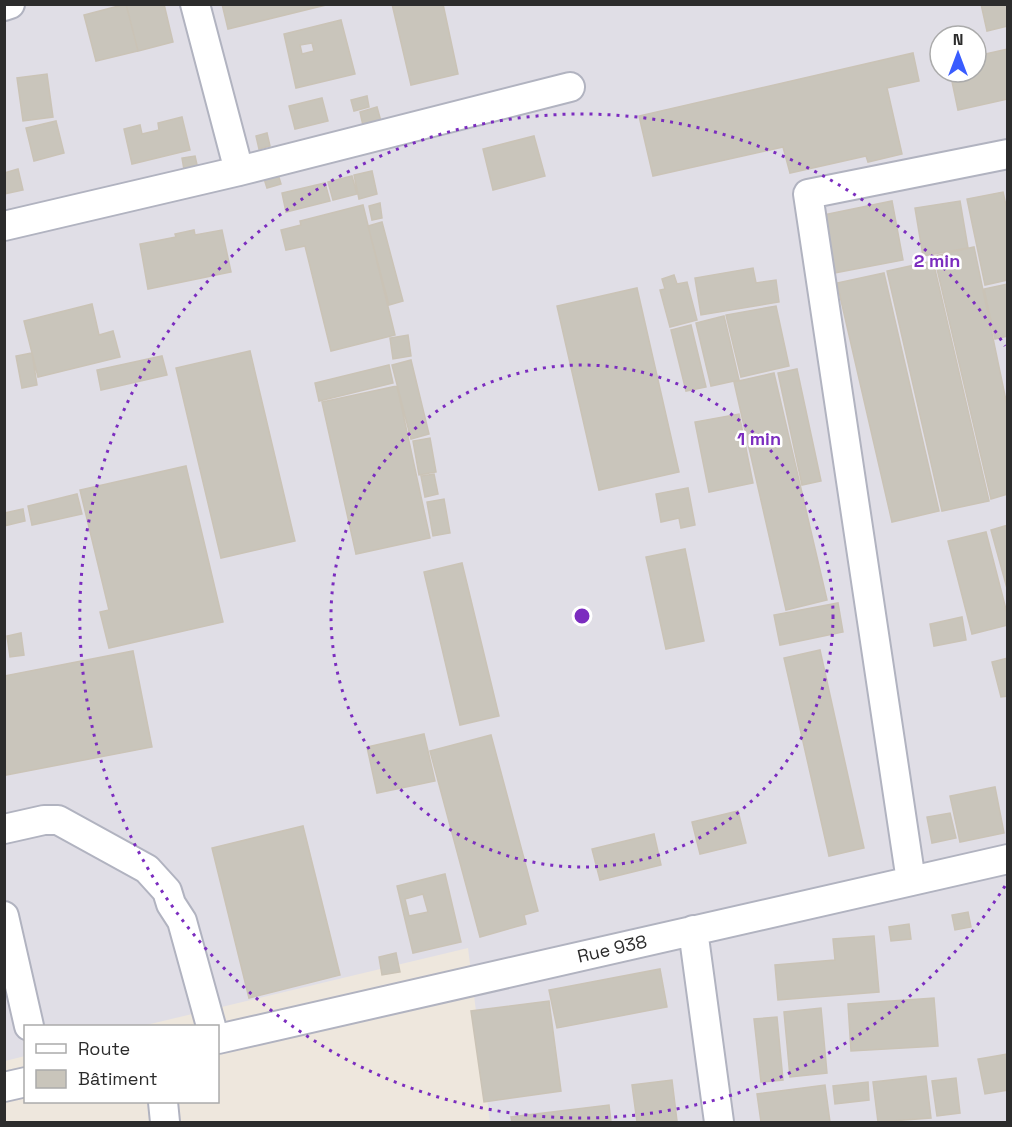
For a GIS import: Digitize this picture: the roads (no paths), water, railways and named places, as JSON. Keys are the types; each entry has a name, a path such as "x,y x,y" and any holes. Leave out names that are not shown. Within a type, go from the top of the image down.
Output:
{"street":[{"path":"4,6 10,4"},
{"path":"195,4 238,171"},
{"path":"4,226 238,171 570,87"},
{"path":"911,881 808,194 1008,154"},
{"path":"4,829 44,820 58,820 147,869 167,891 171,904 182,921 211,1025"},
{"name":"Rue 938","path":"219,1039 1008,859"},
{"path":"4,916 29,1025"},
{"path":"693,930 719,1122"},
{"path":"4,1087 24,1082"},
{"path":"163,1103 165,1122"}]}
